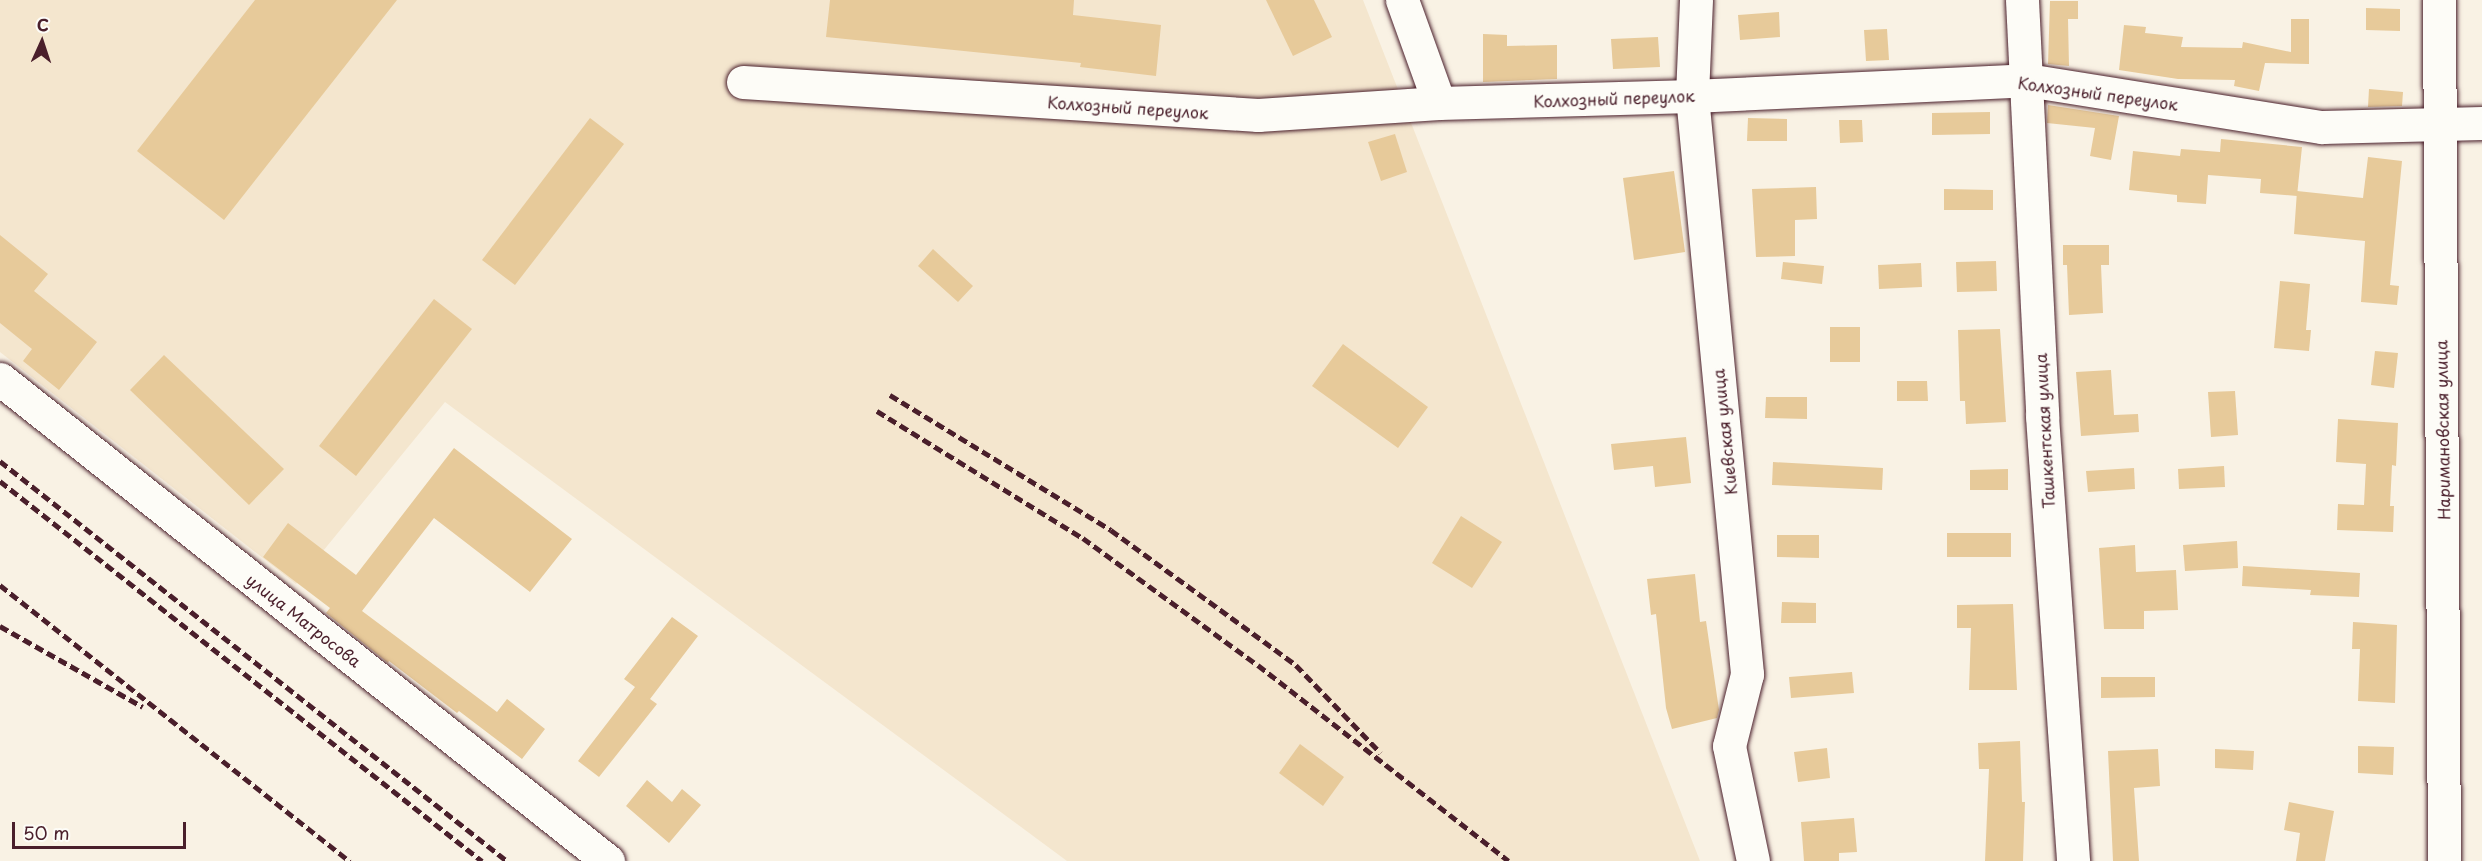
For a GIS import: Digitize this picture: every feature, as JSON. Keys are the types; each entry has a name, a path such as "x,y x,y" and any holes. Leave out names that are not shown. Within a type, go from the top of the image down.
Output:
{"street":[{"path":"1402,0 1439,103"},
{"name":"Киевская улица","path":"1696,0 1692,96 1747,674 1730,746 1753,861"},
{"name":"Ташкентская улица","path":"2022,0 2042,416 2073,861"},
{"name":"Наримановская улица","path":"2439,0 2438,125 2445,670 2444,861"},
{"name":"Колхозный переулок","path":"743,82 1257,115 1439,103 1692,96 2026,80 2322,127 2482,123"},
{"name":"улица Матросова","path":"0,380 608,861"}],"shaded area":[{"path":"0,0 1363,0 1700,861 1067,861 445,402 296,584 0,352"}],"building":[{"path":"255,0 397,0 224,220 137,151"},
{"path":"830,0 1074,0 1073,15 1161,25 1156,76 1080,67 1081,63 826,37"},
{"path":"1266,0 1314,0 1332,37 1293,56"},
{"path":"2050,1 2078,1 2078,19 2068,19 2069,66 2048,64"},
{"path":"2366,8 2400,9 2400,31 2366,30"},
{"path":"1779,12 1780,37 1740,40 1738,15"},
{"path":"2291,19 2309,19 2309,64 2265,63 2259,91 2234,86 2235,80 2178,79 2119,70 2124,25 2146,27 2145,33 2183,37 2181,47 2242,48 2243,42 2291,52"},
{"path":"1887,29 1889,60 1866,61 1864,30"},
{"path":"1483,34 1507,35 1507,46 1557,45 1557,79 1483,82"},
{"path":"1658,37 1660,67 1613,69 1611,39"},
{"path":"2369,89 2403,92 2402,106 2368,107"},
{"path":"2048,105 2119,116 2111,160 2090,156 2095,128 2047,123"},
{"path":"1990,112 1990,134 1932,135 1932,113"},
{"path":"590,118 624,144 515,285 482,260"},
{"path":"1748,118 1787,119 1787,141 1747,141"},
{"path":"1839,120 1862,120 1863,142 1840,143"},
{"path":"1395,134 1407,172 1381,181 1368,142"},
{"path":"2221,139 2302,147 2297,196 2260,193 2261,179 2208,175 2206,204 2177,202 2177,195 2129,190 2133,151 2180,156 2181,149 2220,152"},
{"path":"2368,157 2402,161 2390,285 2399,286 2397,305 2361,302 2365,241 2294,234 2297,191 2363,198"},
{"path":"1674,171 1685,252 1634,260 1623,178"},
{"path":"1816,187 1817,219 1795,220 1795,256 1756,257 1752,189"},
{"path":"1944,189 1993,190 1993,210 1944,210"},
{"path":"0,235 48,274 34,291 97,342 59,390 23,361 32,349 0,323"},
{"path":"2063,245 2109,245 2109,265 2101,265 2103,313 2069,315 2067,265 2063,265"},
{"path":"933,249 973,286 958,302 918,266"},
{"path":"1996,261 1997,291 1957,292 1956,262"},
{"path":"1783,262 1824,266 1822,284 1781,279"},
{"path":"1921,263 1922,287 1879,289 1878,265"},
{"path":"2280,281 2310,284 2306,330 2311,330 2309,351 2274,348"},
{"path":"434,299 472,329 356,476 319,446"},
{"path":"1830,327 1860,327 1860,362 1830,362"},
{"path":"2000,329 2006,422 1966,424 1965,401 1960,401 1958,330"},
{"path":"1343,344 1428,407 1398,448 1312,386"},
{"path":"2375,351 2398,353 2394,388 2371,385"},
{"path":"164,355 284,469 249,505 130,390"},
{"path":"2111,370 2114,415 2138,414 2139,432 2081,436 2076,372"},
{"path":"1897,381 1927,381 1928,401 1897,401"},
{"path":"2235,391 2238,435 2211,437 2208,392"},
{"path":"1766,397 1807,397 1807,419 1765,418"},
{"path":"2338,419 2398,423 2396,466 2392,465 2390,506 2394,506 2393,532 2337,530 2338,504 2364,505 2366,464 2336,462"},
{"path":"1686,437 1691,483 1655,487 1653,466 1614,470 1611,444"},
{"path":"454,448 572,539 530,592 434,518 362,611 497,712 507,699 545,729 522,759 459,711 457,713 389,661 388,663 326,613 330,608 263,557 288,523 356,575"},
{"path":"1773,462 1883,468 1882,490 1772,485"},
{"path":"2224,466 2225,487 2179,489 2178,469"},
{"path":"2134,468 2135,489 2088,492 2086,471"},
{"path":"2008,469 2008,490 1970,490 1970,470"},
{"path":"1461,516 1502,542 1472,588 1432,563"},
{"path":"1947,533 2011,533 2011,557 1947,557"},
{"path":"1777,535 1819,535 1819,558 1777,557"},
{"path":"2237,541 2238,568 2185,571 2183,545"},
{"path":"2135,545 2136,572 2176,570 2178,610 2144,611 2144,629 2104,629 2099,548"},
{"path":"2243,566 2360,573 2359,597 2310,595 2311,590 2242,586"},
{"path":"1695,574 1700,622 1706,621 1719,710 1717,718 1672,729 1666,708 1656,614 1651,615 1647,579"},
{"path":"1782,602 1816,603 1816,623 1781,623"},
{"path":"2013,604 2017,690 1969,690 1971,628 1957,628 1957,605"},
{"path":"672,617 698,636 650,699 657,704 599,777 578,761 635,687 624,679"},
{"path":"2353,622 2397,625 2395,703 2358,701 2360,649 2352,649"},
{"path":"1852,672 1854,693 1791,698 1789,677"},
{"path":"2101,677 2155,677 2155,697 2101,698"},
{"path":"2020,741 2022,802 2025,802 2023,861 1985,861 1989,769 1979,769 1978,743"},
{"path":"1300,744 1344,777 1323,806 1279,773"},
{"path":"2358,746 2394,747 2393,775 2358,773"},
{"path":"1827,748 1830,778 1798,782 1794,752"},
{"path":"2158,749 2160,786 2134,788 2139,861 2113,861 2108,751"},
{"path":"2215,749 2254,751 2253,770 2215,768"},
{"path":"647,780 672,802 682,789 701,805 669,843 626,806"},
{"path":"2289,802 2334,811 2325,861 2296,861 2300,833 2284,830"},
{"path":"1854,818 1857,852 1839,853 1839,861 1804,861 1801,822"}],"railway":[{"path":"890,395 1111,530 1296,665 1381,753"},
{"path":"877,411 1083,538 1258,665 1509,861"},
{"path":"0,461 507,861"},
{"path":"0,481 482,861"},
{"path":"0,585 350,861"},
{"path":"0,626 143,707"}]}
